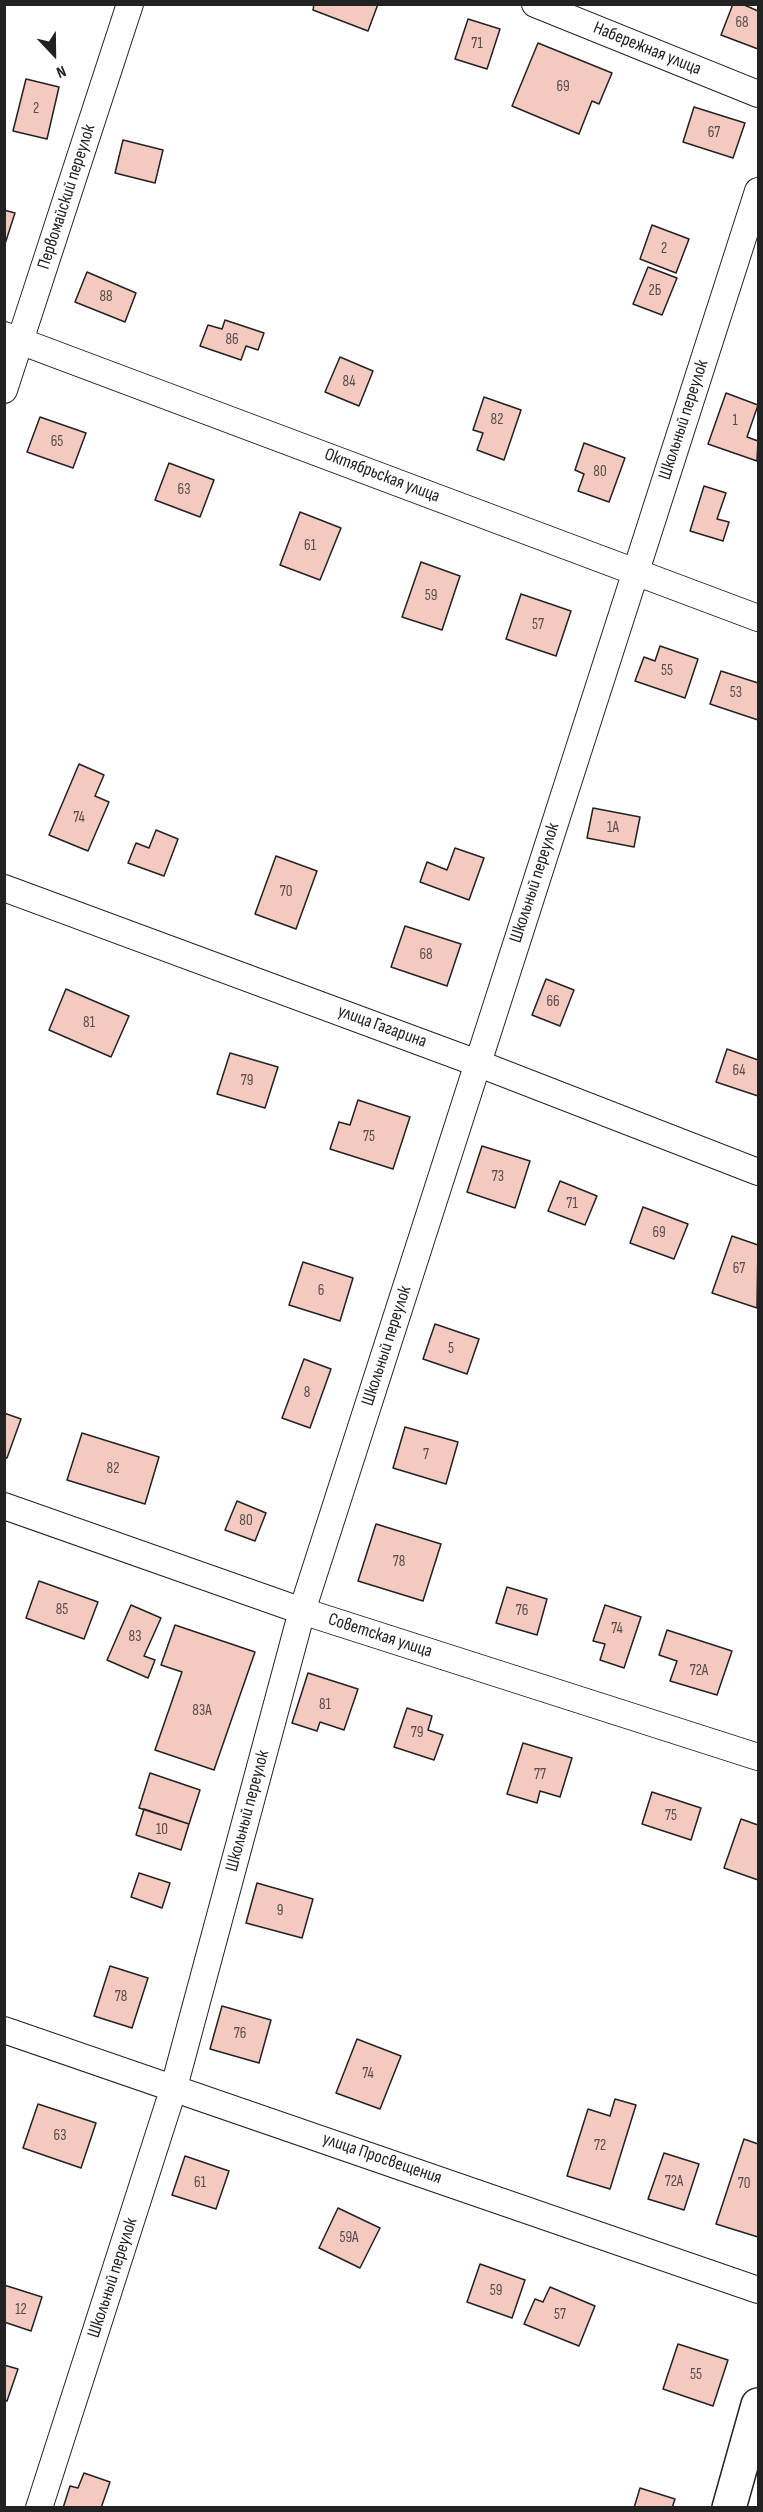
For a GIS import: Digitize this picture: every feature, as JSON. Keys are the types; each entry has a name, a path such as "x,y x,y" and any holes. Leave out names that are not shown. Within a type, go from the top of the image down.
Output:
{"street":[{"name":"Первомайский переулок","path":"4,390 13,338 130,4"},
{"name":"Набережная улица","path":"535,4 759,94"},
{"name":"Школьный переулок","path":"39,2508 174,2087 302,1611 759,191"},
{"name":"Октябрьская улица","path":"13,338 759,618"},
{"name":"улица Гагарина","path":"4,888 477,1063 759,1172"},
{"name":"Советская улица","path":"4,1506 302,1611 759,1757"},
{"name":"улица Просвещения","path":"4,2030 759,2290"},
{"path":"729,2508 759,2405"}],"building":[{"path":"314,4 378,4 368,31 313,10"},
{"path":"733,4 742,4 758,11 758,49 721,35"},
{"path":"468,19 500,29 487,69 455,59"},
{"path":"538,43 612,73 599,104 592,101 579,134 512,106"},
{"path":"26,79 59,87 47,139 13,131"},
{"path":"694,107 745,123 733,158 683,142"},
{"path":"123,140 163,150 155,183 115,173"},
{"path":"4,210 15,213 4,247"},
{"path":"652,225 689,239 676,273 640,259"},
{"path":"648,267 677,278 662,315 633,304"},
{"path":"87,272 136,293 125,322 75,302"},
{"path":"225,320 264,333 258,350 246,346 241,360 200,346 208,325 222,329"},
{"path":"340,357 373,371 359,406 325,392"},
{"path":"726,393 758,405 747,437 758,441 757,461 708,444"},
{"path":"484,397 521,410 504,460 477,450 483,433 473,430"},
{"path":"40,417 86,433 73,468 27,452"},
{"path":"584,443 625,458 609,502 578,491 584,474 575,470"},
{"path":"169,463 214,480 200,517 155,500"},
{"path":"704,486 726,493 717,519 729,522 723,541 690,531"},
{"path":"300,512 341,528 320,580 280,565"},
{"path":"421,562 460,576 442,630 402,617"},
{"path":"521,594 571,611 556,656 506,639"},
{"path":"660,646 698,659 685,698 635,681 644,657 655,661"},
{"path":"721,671 758,683 758,720 710,704"},
{"path":"79,764 104,775 95,796 109,802 88,851 49,835"},
{"path":"593,808 640,817 634,847 587,838"},
{"path":"156,830 178,839 164,876 128,863 136,843 149,848"},
{"path":"455,848 484,858 469,900 420,882 427,862 447,870"},
{"path":"276,856 317,871 296,929 255,914"},
{"path":"405,926 461,944 447,986 391,967"},
{"path":"546,979 574,990 560,1026 532,1015"},
{"path":"66,989 129,1016 111,1057 49,1030"},
{"path":"727,1049 758,1060 758,1096 716,1082"},
{"path":"230,1053 278,1067 265,1108 217,1094"},
{"path":"358,1100 410,1117 393,1169 330,1149 339,1122 350,1125"},
{"path":"482,1146 530,1161 515,1208 467,1192"},
{"path":"560,1181 597,1196 585,1225 548,1211"},
{"path":"643,1207 688,1224 674,1259 630,1243"},
{"path":"732,1236 758,1245 757,1308 712,1293"},
{"path":"303,1262 353,1278 340,1321 289,1305"},
{"path":"435,1324 479,1339 467,1374 423,1359"},
{"path":"304,1359 331,1369 310,1428 282,1418"},
{"path":"4,1413 21,1419 7,1458 4,1457"},
{"path":"405,1427 458,1442 446,1484 393,1468"},
{"path":"82,1433 159,1457 145,1504 67,1480"},
{"path":"237,1501 266,1513 255,1541 225,1530"},
{"path":"376,1524 441,1544 423,1601 358,1581"},
{"path":"39,1581 98,1602 84,1639 26,1618"},
{"path":"507,1587 547,1599 537,1635 496,1623"},
{"path":"131,1605 161,1618 144,1656 155,1660 148,1678 107,1660"},
{"path":"605,1605 641,1617 624,1668 600,1660 605,1644 593,1641"},
{"path":"175,1625 255,1652 214,1770 155,1750 182,1672 161,1665"},
{"path":"667,1630 732,1651 717,1695 670,1681 677,1661 659,1655"},
{"path":"308,1673 358,1689 344,1730 320,1722 317,1731 292,1723"},
{"path":"407,1708 432,1716 428,1730 443,1735 434,1760 394,1747"},
{"path":"523,1743 572,1758 560,1797 540,1791 537,1803 507,1794"},
{"path":"150,1773 200,1790 189,1824 139,1808"},
{"path":"652,1792 701,1808 691,1840 642,1824"},
{"path":"144,1809 189,1824 181,1850 136,1835"},
{"path":"741,1819 758,1825 758,1880 724,1868"},
{"path":"139,1873 170,1883 162,1908 131,1897"},
{"path":"257,1883 313,1899 302,1938 246,1923"},
{"path":"110,1966 148,1978 132,2028 94,2016"},
{"path":"222,2006 271,2020 259,2063 210,2049"},
{"path":"357,2039 401,2056 380,2109 336,2093"},
{"path":"615,2099 636,2105 610,2189 567,2176 588,2109 610,2116"},
{"path":"38,2104 96,2123 81,2168 23,2148"},
{"path":"744,2139 758,2144 758,2237 716,2224"},
{"path":"664,2153 699,2164 684,2210 648,2199"},
{"path":"185,2156 229,2171 216,2209 172,2195"},
{"path":"338,2208 380,2228 360,2268 319,2248"},
{"path":"480,2264 525,2280 512,2318 467,2302"},
{"path":"4,2285 42,2297 31,2331 4,2322"},
{"path":"550,2287 595,2306 579,2346 524,2324 535,2299 543,2302"},
{"path":"678,2344 728,2360 713,2406 663,2389"},
{"path":"4,2365 18,2369 7,2401 4,2400"},
{"path":"84,2473 110,2482 101,2508 63,2508 70,2486 78,2488"},
{"path":"640,2488 675,2499 672,2508 634,2508"}]}
